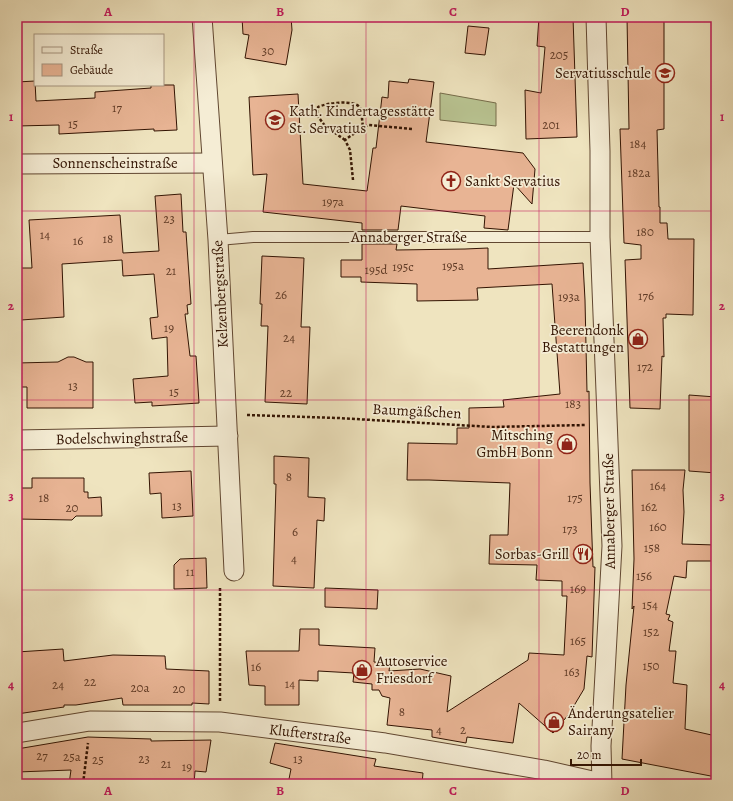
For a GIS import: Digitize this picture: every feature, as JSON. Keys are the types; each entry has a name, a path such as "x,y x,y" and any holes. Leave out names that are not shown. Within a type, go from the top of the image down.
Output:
{"street":[{"name":"Kelzenbergstraße","path":"202,17 218,240 234,571"},
{"name":"Annaberger Straße","path":"596,17 600,151 600,237 612,546 601,746 602,783"},
{"name":"Sonnenscheinstraße","path":"17,164 212,163"},
{"name":"Bodelschwinghstraße","path":"17,440 228,436"},
{"name":"Klufterstraße","path":"17,733 90,721 220,722 384,743 544,770 602,783"}],"lane":[{"name":"Annaberger Straße","path":"218,240 253,237 600,237"}],"path":[{"path":"353,180 350,150 345,140 321,122 317,115 318,106 350,102 356,104 360,108 363,127"},
{"path":"345,140 363,127 369,126 412,129"},
{"name":"Baumgäßchen","path":"226,414 338,418 492,427 607,424"},
{"path":"220,722 220,586 234,571"},
{"path":"83,784 90,721"}],"green space":[{"path":"440,93 496,103 496,126 440,120"}],"building":[{"path":"242,17 291,17 292,30 286,65 245,58 249,35 243,34"},
{"path":"539,17 573,17 577,137 526,139 525,90 541,93 545,47 537,46"},
{"path":"627,17 664,17 664,129 657,130 660,223 667,223 668,239 694,239 693,315 666,314 666,318 663,318 664,357 662,356 660,409 630,408 625,260 641,259 641,245 624,243 620,129 629,129"},
{"path":"468,26 489,28 485,55 465,53"},
{"path":"409,79 434,82 426,142 523,153 535,169 532,204 514,184 508,230 484,228 485,216 401,206 398,230 362,230 362,223 263,212 267,174 253,175 249,97 298,94 303,184 367,191 373,148 376,148 382,97 388,98 389,81 408,83"},
{"path":"34,81 36,101 95,98 95,92 174,85 177,130 154,131 154,129 59,134 59,125 17,126 17,82"},
{"path":"181,194 183,232 186,232 191,304 187,305 188,314 185,314 190,356 196,356 199,403 152,406 152,402 135,403 133,379 168,376 167,337 152,339 150,318 158,317 154,274 123,276 122,260 62,264 64,317 21,320 19,286 17,286 17,268 32,268 29,220 120,215 123,253 159,251 155,196"},
{"path":"362,244 397,244 396,250 488,248 488,269 583,263 587,392 589,391 593,567 595,567 592,657 587,656 584,689 569,714 553,733 519,703 513,743 467,737 466,743 432,737 432,730 387,725 390,698 382,696 379,690 372,690 372,684 353,682 354,673 318,671 318,681 299,680 299,705 265,705 265,686 249,685 246,651 299,651 300,629 319,629 319,645 375,648 374,662 390,664 389,671 420,669 451,676 447,712 528,660 529,653 564,655 567,596 562,596 562,581 536,580 537,565 489,564 490,535 508,535 510,483 407,480 408,443 457,444 457,428 469,428 469,408 504,407 503,400 560,394 552,284 477,288 478,300 417,301 417,284 361,282 361,277 341,277 341,260 362,260"},
{"path":"262,256 304,258 301,327 310,327 307,404 265,402 268,326 261,326 262,304 260,304"},
{"path":"68,357 74,357 86,362 93,362 93,408 27,408 27,387 17,387 17,363 58,362"},
{"path":"689,395 716,397 716,473 689,471"},
{"path":"274,456 309,458 308,497 325,498 324,521 317,520 314,588 273,586 276,484 274,484"},
{"path":"632,470 685,470 682,544 716,545 716,561 687,561 686,578 674,576 666,614 670,615 668,620 673,622 669,651 676,651 673,683 687,685 685,729 716,736 716,777 622,759 626,685 634,606 632,609 634,559"},
{"path":"191,471 193,516 162,518 161,493 150,494 149,473"},
{"path":"32,478 84,478 84,492 88,492 88,498 101,497 102,516 76,516 72,520 17,519 17,488 32,488"},
{"path":"206,558 207,588 174,589 174,565 180,559"},
{"path":"325,588 378,590 377,609 325,607"},
{"path":"63,649 64,661 113,655 165,656 166,669 209,671 209,704 123,705 122,698 76,705 64,705 64,707 17,714 17,652"},
{"path":"88,737 151,739 151,741 211,740 206,772 195,771 194,784 69,784 71,770 17,772 17,749"},
{"path":"275,743 376,759 374,766 423,773 422,784 288,784 291,769 270,763"}],"place":[{"name":"Servatiusschule","path":"665,73"},
{"name":"Kath. Kindertagesstätte St. Servatius","path":"275,120"},
{"name":"Sankt Servatius","path":"451,181"},
{"name":"Beerendonk Bestattungen","path":"638,339"},
{"name":"Mitsching GmbH Bonn","path":"567,444"},
{"name":"Sorbas-Grill","path":"583,554"},
{"name":"Autoservice Friesdorf","path":"362,670"},
{"name":"Änderungsatelier Sairany","path":"554,722"}]}
